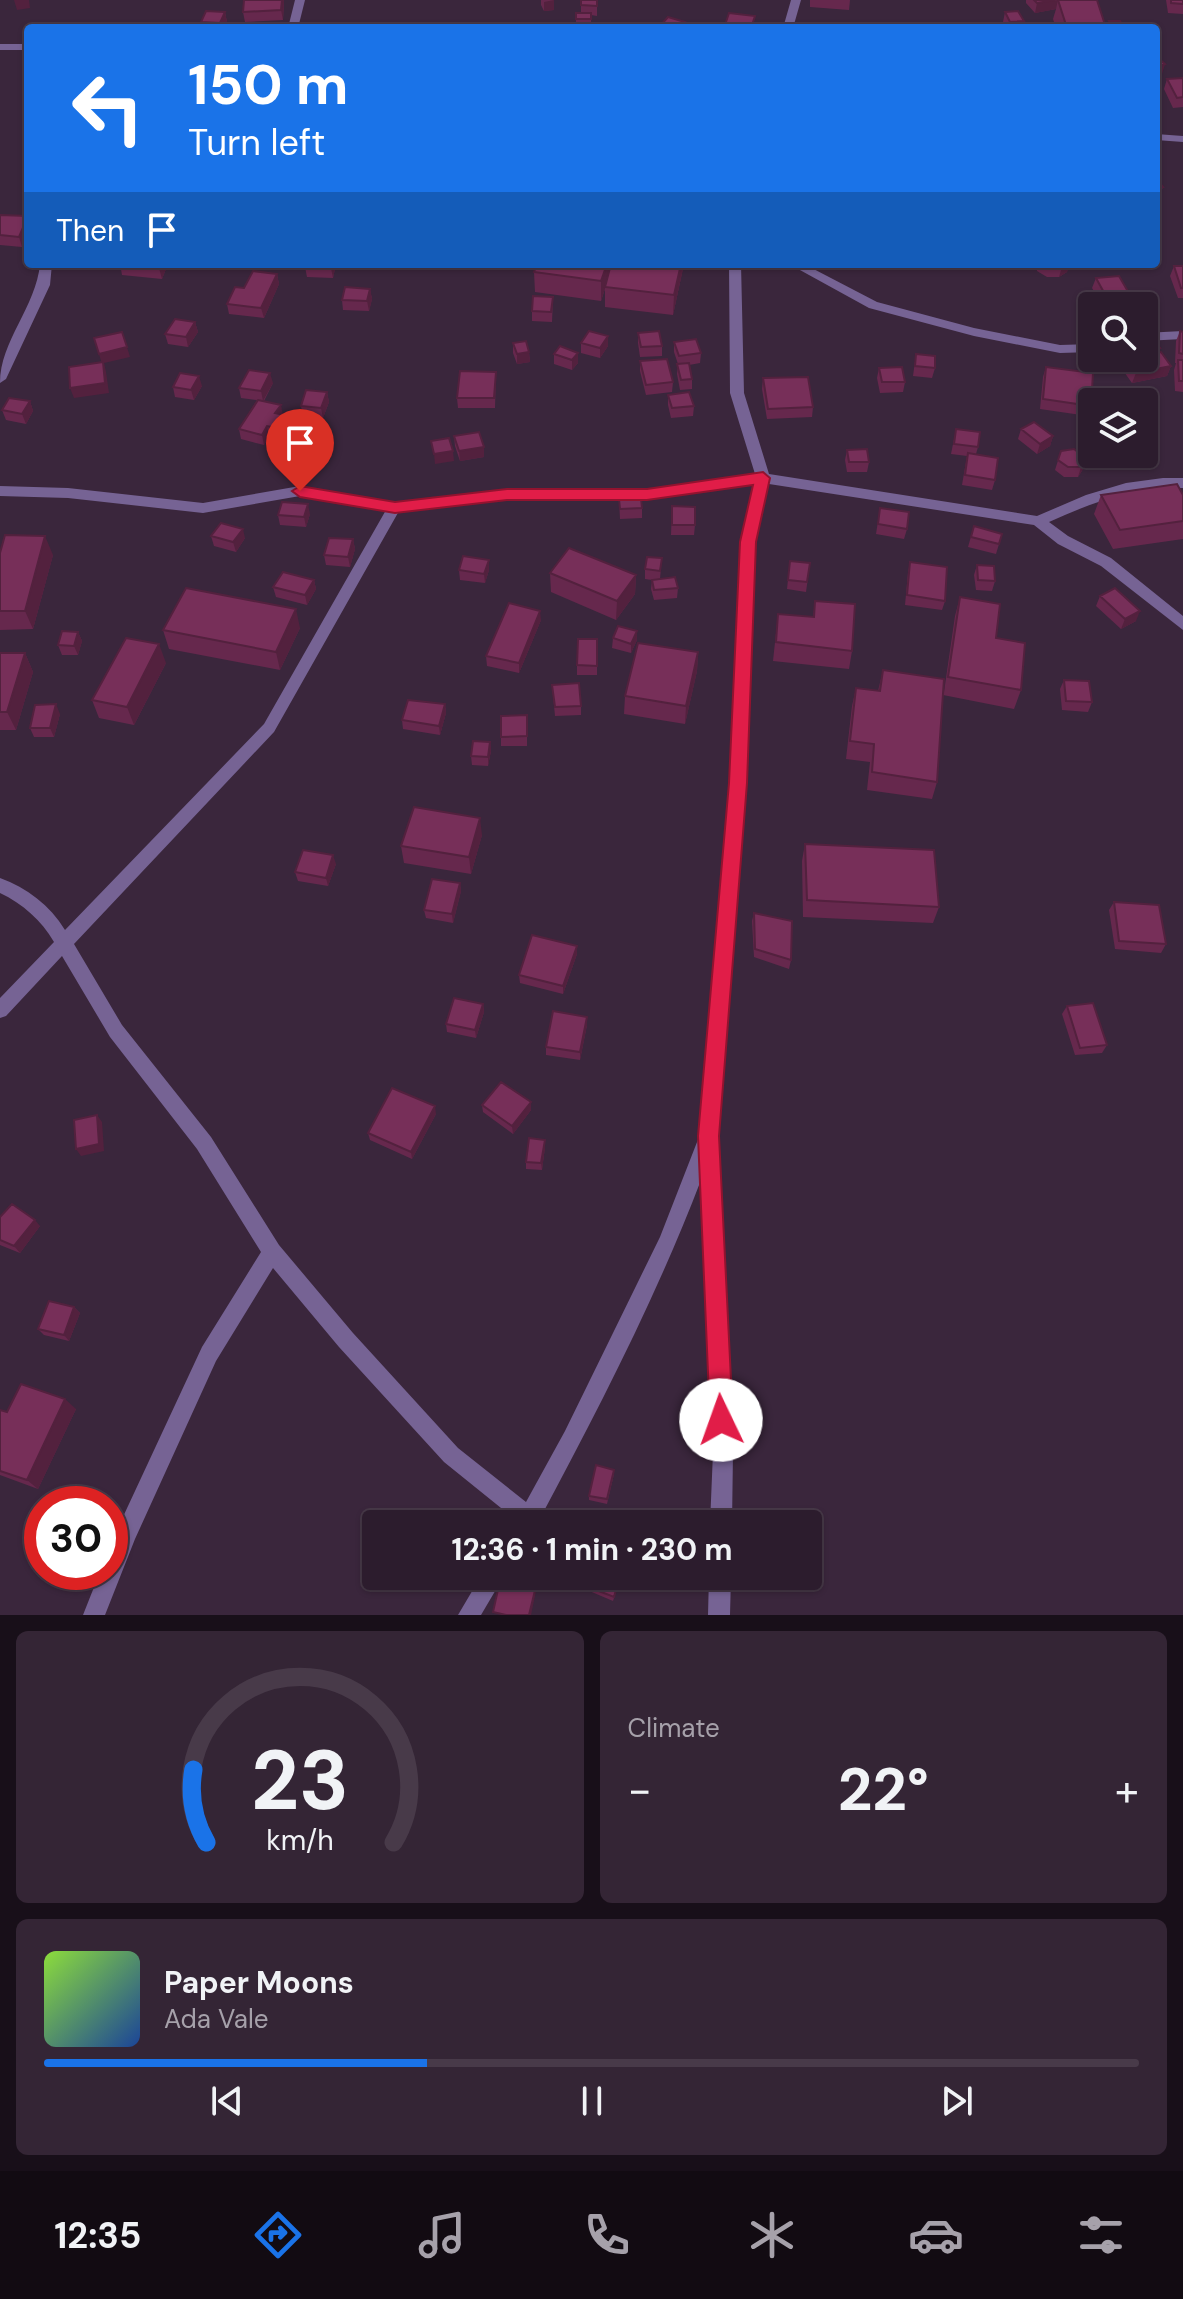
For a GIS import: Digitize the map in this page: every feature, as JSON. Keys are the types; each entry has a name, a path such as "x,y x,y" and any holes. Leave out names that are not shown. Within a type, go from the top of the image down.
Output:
{"street":[{"path":"294,24 300,0"},
{"path":"789,24 796,0"},
{"path":"0,47 24,47"},
{"path":"1160,137 1183,139"},
{"path":"0,379 44,285 46,268"},
{"path":"721,1510 723,1452 708,1136 738,783 748,542 763,478 737,393 735,268"},
{"path":"803,268 873,305 974,332 1060,349 1078,348"},
{"path":"1158,336 1183,335"},
{"path":"0,491 68,493 203,508 300,491 395,507 507,495 647,494 763,478 1038,521 1063,540 1106,562 1183,624"},
{"path":"1038,521 1109,490 1138,483 1183,483"},
{"path":"0,1010 269,728 395,507"},
{"path":"0,885 23,896 65,943 116,1031 204,1143 272,1252 404,1408 451,1455 515,1510"},
{"path":"534,1510 668,1241 708,1136"},
{"path":"94,1615 126,1534 209,1354 272,1252"},
{"path":"469,1615 484,1590"},
{"path":"719,1615 720,1590"}],"building":[{"path":"244,0 282,0 281,10 243,12"},
{"path":"581,0 597,0 597,6 581,5"},
{"path":"1058,0 1097,0 1105,24 1066,24"},
{"path":"1171,0 1183,0 1183,4 1171,3"},
{"path":"206,11 225,12 220,23 201,22"},
{"path":"1018,11 1024,21 1010,22 1005,12"},
{"path":"576,13 591,13 591,19 576,19"},
{"path":"729,13 755,16 752,24 725,24"},
{"path":"668,17 685,22 683,24 662,24"},
{"path":"1183,78 1183,97 1177,98 1167,79"},
{"path":"0,215 24,216 19,237 0,235"},
{"path":"1174,266 1183,266 1183,288 1181,288"},
{"path":"536,268 606,268 601,281 534,272"},
{"path":"610,268 680,268 674,295 605,287"},
{"path":"253,271 277,274 261,308 227,304 235,287 244,288"},
{"path":"1119,276 1128,292 1104,292 1096,278"},
{"path":"345,287 370,289 367,301 342,300"},
{"path":"533,296 553,297 551,312 532,311"},
{"path":"175,319 195,322 186,337 165,334"},
{"path":"589,331 608,336 600,348 581,343"},
{"path":"659,331 662,346 641,347 638,333"},
{"path":"1180,331 1183,332 1183,354 1179,353"},
{"path":"122,332 127,347 99,354 94,338"},
{"path":"696,339 701,353 679,356 674,342"},
{"path":"526,341 529,352 517,354 513,343"},
{"path":"560,346 578,353 572,360 554,354"},
{"path":"1161,352 1171,366 1158,369 1158,353"},
{"path":"916,354 935,356 935,368 915,366"},
{"path":"667,359 673,382 646,385 640,361"},
{"path":"1178,360 1183,360 1183,381 1179,381"},
{"path":"103,362 105,383 70,388 69,367"},
{"path":"689,363 692,379 681,380 677,364"},
{"path":"902,367 905,382 882,382 879,368"},
{"path":"1046,367 1093,373 1092,388 1078,388 1078,404 1043,399"},
{"path":"249,370 270,373 261,391 239,388"},
{"path":"460,371 496,372 494,398 457,398"},
{"path":"180,373 199,376 191,390 173,387"},
{"path":"808,377 813,407 768,409 763,378"},
{"path":"306,390 327,392 321,408 301,406"},
{"path":"689,392 694,406 672,408 668,395"},
{"path":"9,398 30,401 22,414 2,410"},
{"path":"258,400 281,405 275,413 295,417 287,430 267,426 262,435 239,429"},
{"path":"1034,422 1053,436 1040,444 1021,429"},
{"path":"956,429 980,432 978,447 954,444"},
{"path":"479,432 484,447 459,451 454,436"},
{"path":"449,438 453,451 434,454 431,441"},
{"path":"867,449 869,462 849,462 847,450"},
{"path":"1074,449 1078,452 1078,467 1068,467 1058,460 1061,451"},
{"path":"968,453 998,458 995,480 965,475"},
{"path":"1177,484 1183,495 1183,521 1120,530 1101,495"},
{"path":"641,498 642,508 620,509 619,499"},
{"path":"282,502 308,504 304,517 278,515"},
{"path":"672,506 695,507 695,525 672,525"},
{"path":"880,508 909,512 907,529 878,524"},
{"path":"221,523 243,529 233,542 211,536"},
{"path":"974,526 1002,534 999,544 971,537"},
{"path":"5,535 45,536 25,611 0,611 0,553"},
{"path":"329,538 353,539 348,557 324,555"},
{"path":"569,548 636,575 617,601 550,573"},
{"path":"463,556 489,560 484,574 459,570"},
{"path":"647,557 662,558 660,571 645,569"},
{"path":"790,561 810,563 807,582 788,580"},
{"path":"910,562 947,567 945,601 907,595"},
{"path":"977,565 994,566 995,581 978,580"},
{"path":"283,572 314,580 305,595 273,587"},
{"path":"675,577 678,588 654,590 652,580"},
{"path":"186,588 296,609 276,652 163,630"},
{"path":"1115,588 1140,611 1125,619 1100,596"},
{"path":"960,597 1000,604 996,638 1025,643 1021,690 948,677"},
{"path":"815,601 855,604 852,651 776,642 778,614 814,617"},
{"path":"509,603 540,611 519,663 486,656"},
{"path":"618,626 637,631 631,644 613,638"},
{"path":"62,631 78,632 74,646 58,645"},
{"path":"126,638 159,644 127,707 92,700"},
{"path":"578,639 597,639 597,666 577,665"},
{"path":"638,643 698,652 686,706 625,696"},
{"path":"0,653 25,653 7,712 0,712"},
{"path":"883,670 944,679 937,782 872,772 874,744 850,741 856,688 880,691"},
{"path":"1064,680 1089,681 1092,702 1066,701"},
{"path":"579,683 581,706 555,707 552,685"},
{"path":"408,700 445,704 439,726 402,720"},
{"path":"56,704 50,728 30,728 35,705"},
{"path":"527,715 527,736 501,737 501,716"},
{"path":"473,741 490,742 488,757 471,756"},
{"path":"414,807 480,818 469,857 401,846"},
{"path":"805,844 934,850 939,907 807,900"},
{"path":"303,850 333,855 326,878 295,872"},
{"path":"432,879 460,883 452,914 424,910"},
{"path":"1114,902 1159,905 1166,944 1119,941"},
{"path":"754,913 792,921 791,960 755,949"},
{"path":"532,935 577,946 563,986 519,975"},
{"path":"454,998 483,1004 475,1030 446,1024"},
{"path":"1093,1003 1107,1045 1080,1048 1067,1006"},
{"path":"553,1011 587,1017 580,1052 546,1047"},
{"path":"501,1082 531,1102 512,1126 482,1105"},
{"path":"392,1088 435,1106 411,1152 368,1133"},
{"path":"97,1115 99,1144 76,1149 74,1120"},
{"path":"529,1138 545,1140 541,1163 526,1162"},
{"path":"12,1204 35,1220 14,1246 0,1240 0,1217"},
{"path":"49,1301 74,1307 64,1335 38,1329"},
{"path":"21,1384 65,1399 27,1480 0,1471 0,1410 7,1412"},
{"path":"596,1465 614,1470 607,1499 589,1496"},
{"path":"498,1590 535,1590 529,1615 493,1612"},
{"path":"596,1590 616,1590 614,1597"}],"route":[{"path":"300,491 395,507 507,495 647,494 763,478 748,542 738,783 708,1136 721,1420"}]}
